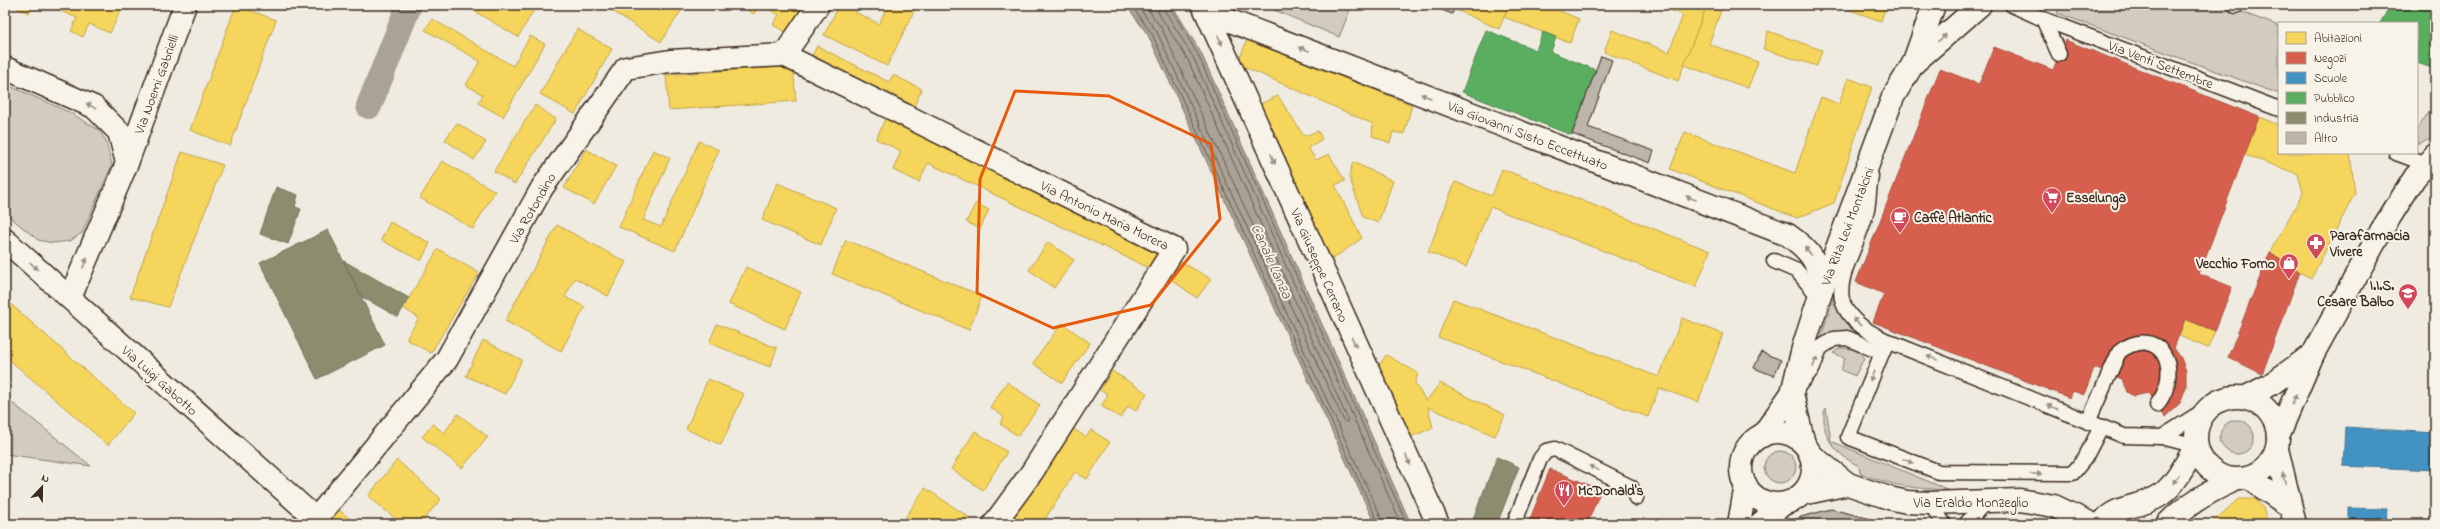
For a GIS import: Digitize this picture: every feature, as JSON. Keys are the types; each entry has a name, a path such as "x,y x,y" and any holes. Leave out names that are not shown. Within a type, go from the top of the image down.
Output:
{"street":[{"name":"Via Noemi Gabrielli","path":"70,298 127,164 185,5"},
{"path":"784,55 818,5"},
{"name":"Via Rita Levi Montalcini","path":"1762,436 1792,393 1803,348 1822,292 1873,156 1893,97 1913,64 1934,5"},
{"name":"Via Rita Levi Montalcini","path":"1913,64 1980,5"},
{"name":"Via Giovanni Sisto Eccettuato","path":"1205,8 1788,236 1806,248 1817,264 1822,292"},
{"name":"Via Giuseppe Cerrano","path":"1205,8 1438,524"},
{"name":"Via Rotondino","path":"312,521 447,359 542,188 626,68 670,61 784,55"},
{"name":"Via Antonio Maria Morera","path":"784,55 1174,249 1032,472 994,524"},
{"name":"Via Noemi Gabrielli","path":"5,68 94,108 119,132 127,164"},
{"path":"2167,524 2195,500 2213,489 2242,479 2266,466 2278,443 2313,354 2381,231 2425,166"},
{"name":"Via Luigi Gabotto","path":"5,240 312,521"},
{"path":"2246,397 2270,386 2313,354"},
{"name":"Via Rita Levi Montalcini","path":"1792,393 1807,449"},
{"path":"2232,397 2246,397 2258,402 2269,412 2275,423 2293,516 2242,479 2222,476 2210,469 2201,459 2196,446 2196,432 2200,418 2208,408 2220,400 2232,397"},
{"path":"1760,524 1792,499 1812,476 1813,465 1807,449 1795,437 1784,433 1773,433 1762,436 1752,442 1745,452 1742,463 1742,475 1746,485 1753,494 1762,501 1792,499 1848,484"},
{"path":"2102,524 2118,510 2138,506 2163,494 2178,476 2196,446"},
{"name":"Via Eraldo Monzeglio","path":"1807,449 1848,484 1889,498 1907,502 1930,503 2020,500 2054,506 2092,524"},
{"path":"1738,524 1746,485"}],"lane":[{"name":"Via Venti Settembre","path":"2012,5 2043,19 2278,109"},
{"path":"2043,19 2059,54"},
{"path":"2398,154 2425,166"},
{"path":"1873,156 1867,210 1841,282 1842,300 1857,324 1886,347"},
{"path":"1774,261 1797,271 1822,292"},
{"path":"1792,393 1812,368 1820,348 1834,340 1847,338 1886,347 2134,438 2162,437 2196,446"},
{"path":"2088,422 2119,352 2127,346 2137,343 2148,344 2158,348 2165,355 2169,365 2168,385 2157,405"},
{"path":"1886,347 1848,437 1940,472 2073,473 2085,458 2101,427"},
{"path":"2162,437 2208,408"},
{"path":"1514,524 1540,459 1546,451 1554,449 1630,487 1636,498"},
{"path":"1966,524 1986,501"},
{"path":"1930,503 1944,524"}],"highlighted area":[{"path":"1015,91 1109,96 1211,144 1220,219 1151,305 1053,328 977,293 980,179"}],"shaded area":[{"path":"1262,5 1352,5 1339,37"},
{"path":"2060,5 2222,5 2278,26 2278,94 2057,13"},
{"path":"5,84 69,112 99,130 106,141 112,165 82,233 70,241 53,243 38,240 5,213"},
{"path":"2435,102 2435,136 2418,144 2418,128"},
{"path":"1834,296 1840,314 1846,323 1869,340 1856,333 1843,331 1837,332 1825,338 1819,343"},
{"path":"1840,348 1853,350 1864,358 1855,376 1841,370 1845,358 1833,353"},
{"path":"5,397 91,466 5,454"},
{"path":"1826,408 1831,441 1949,490 1904,486 1860,473 1859,466 1846,458 1830,442 1825,428 1824,411"},
{"path":"2234,420 2240,420 2244,421 2251,427 2254,437 2253,444 2247,451 2240,454 2234,454 2230,453 2223,447 2220,440 2220,434 2221,430 2227,423"},
{"path":"1777,451 1783,451 1793,458 1796,467 1795,473 1789,480 1783,483 1777,483 1767,476 1764,470 1764,464 1771,454"},
{"path":"2031,519 2025,524 1987,524 1994,521"}],"water":[{"name":"Canale Lanza","path":"1126,5 1172,5 1201,53 1411,524 1375,524 1148,35"}],"building: Abitazioni":[{"path":"18,5 33,5 29,13 17,8"},
{"path":"46,5 123,5 110,33 89,24 83,37 71,31 77,18"},
{"path":"236,5 276,20 230,146 190,130"},
{"path":"464,5 537,5 518,37"},
{"path":"607,5 685,5 661,42 606,7"},
{"path":"739,5 759,5 754,14"},
{"path":"763,5 807,5 791,35 773,25 779,15"},
{"path":"839,5 859,5 855,12 879,24 888,5 917,5 887,66 824,35"},
{"path":"1456,5 1509,5 1499,29 1454,9"},
{"path":"1509,5 1546,5 1579,19 1570,43 1504,17"},
{"path":"1658,5 1707,5 1678,81 1604,52 1612,30 1669,52 1683,15"},
{"path":"1707,5 1723,5 1709,44 1758,62 1748,88 1684,65"},
{"path":"1836,5 1886,5 1881,21"},
{"path":"432,19 513,66 530,36 545,44 503,117 478,103 483,95 466,85 480,61 425,30"},
{"path":"577,29 612,49 575,114 540,94"},
{"path":"1768,31 1822,50 1817,66 1763,49"},
{"path":"1247,39 1412,105 1404,134 1393,132 1390,143 1372,136 1373,124 1238,64"},
{"path":"817,46 889,82 893,75 922,89 914,106 888,92 885,99 809,61"},
{"path":"793,66 796,101 669,110 666,75"},
{"path":"1848,78 1872,87 1834,203 1797,218 1670,169 1685,132 1795,173 1821,97 1839,104"},
{"path":"1278,96 1304,136 1318,131 1322,139 1308,148 1316,160 1329,154 1345,181 1335,185 1362,238 1330,261 1260,104"},
{"path":"535,105 556,119 515,184 494,171"},
{"path":"886,117 1161,247 1151,269 928,163 919,182 893,170 901,151 876,139"},
{"path":"2259,117 2278,125 2278,154 2350,154 2355,193 2311,279 2270,252 2303,193 2298,174 2245,155"},
{"path":"457,123 486,142 474,160 445,140"},
{"path":"699,141 719,150 675,251 619,227 653,150 670,158 643,220 661,227"},
{"path":"586,149 616,166 594,204 564,188"},
{"path":"182,152 223,165 168,307 130,297"},
{"path":"442,161 495,191 473,229 420,198"},
{"path":"1353,162 1393,181 1378,223 1363,217 1349,176"},
{"path":"1502,169 1710,251 1696,287 1490,207 1466,267 1428,252 1455,182 1492,196"},
{"path":"777,183 836,208 821,245 762,220"},
{"path":"976,203 989,210 980,229 966,222"},
{"path":"390,222 430,243 421,261 381,240"},
{"path":"557,225 626,262 608,296 575,278 565,297 585,307 561,351 505,321"},
{"path":"846,240 982,296 969,330 832,274"},
{"path":"1048,242 1074,260 1054,288 1029,270"},
{"path":"438,249 479,273 431,353 406,339 419,318 403,308"},
{"path":"1180,261 1211,279 1197,298 1169,278"},
{"path":"746,267 801,292 785,329 729,304"},
{"path":"5,299 134,413 108,445 5,356"},
{"path":"1453,299 1659,377 1682,318 1723,334 1698,402 1659,388 1648,417 1438,337"},
{"path":"2185,319 2215,331 2208,348 2179,336"},
{"path":"1062,323 1090,343 1062,383 1033,363"},
{"path":"717,324 777,348 770,367 709,343"},
{"path":"483,340 522,360 505,394 466,376"},
{"path":"1386,355 1418,373 1415,383 1426,401 1440,383 1505,415 1495,436 1428,407 1433,428 1405,439 1374,373"},
{"path":"1112,371 1147,393 1136,411 1128,406 1121,418 1101,406 1108,395 1100,390"},
{"path":"708,379 744,394 721,445 686,429"},
{"path":"1007,382 1040,405 1018,436 1000,424 1004,417 990,407"},
{"path":"458,414 488,437 462,468 422,437 433,424 444,433"},
{"path":"1069,426 1086,437 1091,430 1110,442 1087,479 1075,472 1042,524 1017,524 1009,518"},
{"path":"975,431 1007,452 983,490 951,469"},
{"path":"397,460 441,499 420,524 402,524 368,496"},
{"path":"925,488 969,517 964,524 901,524"},
{"path":"2238,499 2255,499 2263,508 2268,524 2211,524"},
{"path":"333,505 356,524 314,524"}],"building: Negozi":[{"name":"Esselunga","path":"2065,40 2259,117 2199,274 2232,287 2215,331 2185,319 2174,348 2181,358 2186,371 2186,387 2180,403 2165,417 2149,393 2133,396 2127,392 2122,379 2094,368 2084,395 2073,391 2070,398 1873,322 1884,294 1856,282 1940,69 1979,84 1994,47 2053,70"},
{"path":"2270,252 2300,272 2262,374 2228,357"},
{"name":"McDonald's","path":"1550,469 1601,490 1587,524 1528,524"}],"building: Scuole":[{"path":"2435,325 2435,361 2434,361"},
{"path":"2345,427 2435,433 2435,470 2343,466"},
{"path":"2349,508 2387,509 2386,524 2349,524"}],"building: Pubblico":[{"path":"2391,5 2435,5 2435,69 2418,63 2418,22 2381,22"},
{"path":"1486,30 1536,50 1543,32 1556,37 1551,52 1596,70 1571,135 1462,92"}],"building: Industria":[{"path":"276,187 298,195 295,207 301,209 288,244 260,234"},
{"path":"328,230 385,345 317,379 260,263"},
{"path":"344,261 409,298 398,317 362,297"},
{"path":"1497,457 1519,467 1497,524 1471,524"}],"building: Altro":[{"path":"1429,5 1456,5 1452,14"},
{"path":"2257,5 2269,5 2268,9"},
{"path":"1601,56 1612,60 1588,127 1654,151 1650,163 1572,134"},
{"path":"1761,352 1781,360 1774,376 1754,368"},
{"path":"1831,509 1871,519 1875,524 1787,524 1801,517"}],"waterway":[{"path":"369,106 409,5"}],"place":[{"name":"Esselunga","path":"2052,214"},
{"name":"Caffè Atlantic","path":"1900,234"},
{"name":"Parafarmacia Vivere","path":"2316,260"},
{"name":"Vecchio Forno","path":"2289,280"},
{"name":"I.I.S. Cesare Balbo","path":"2408,310"},
{"name":"McDonald's","path":"1564,507"}]}
